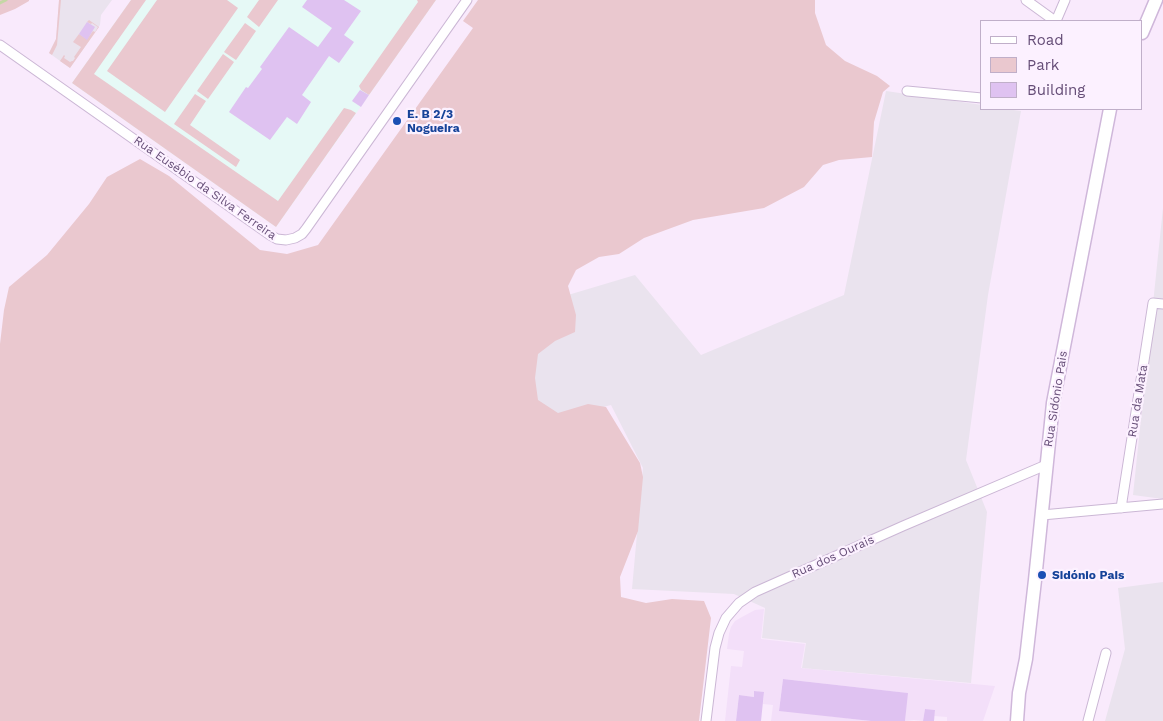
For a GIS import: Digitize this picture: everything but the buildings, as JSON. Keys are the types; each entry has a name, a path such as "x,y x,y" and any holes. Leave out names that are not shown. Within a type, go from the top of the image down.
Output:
{"main road":[{"path":"1143,30 1156,0"},
{"name":"Rua Sidónio Pais","path":"1019,693 1026,660 1053,403 1110,110"},
{"path":"1010,721 1019,693"},
{"path":"1017,721 1019,693"}],"street":[{"name":"Rua Eusébio da Silva Ferreira","path":"0,44 270,235 277,239 286,240 298,236 306,229 467,0"},
{"path":"1026,0 1055,20"},
{"path":"1056,20 1065,0"},
{"path":"907,91 980,98"},
{"name":"Rua da Mata","path":"1121,508 1153,304 1163,304"},
{"name":"Rua dos Ourais","path":"706,721 714,648 726,618 739,603 755,592 1046,465"},
{"path":"1042,515 1163,504"},
{"path":"1088,721 1106,653"}],"shaded area":[{"path":"59,0 112,0 101,15 100,25 70,68 49,53 56,39"},
{"path":"131,0 436,0 276,227 72,83"},
{"path":"886,91 980,105 980,110 1021,111 988,295 966,460 987,512 971,683 802,668 806,643 762,638 765,608 734,594 632,589 643,468 611,405 534,425 501,315 635,275 701,355 844,295"},
{"path":"1163,208 1163,499 1133,495"},
{"path":"1163,582 1163,721 1105,721 1125,649 1118,588"},
{"path":"764,609 761,639 805,644 801,668 995,686 983,721 947,721 947,717 934,716 935,710 925,709 923,721 905,721 907,693 783,679 779,710 871,721 771,721 773,705 763,704 764,693 755,691 754,697 739,695 736,721 725,721 731,666 742,667 744,651 727,649 731,627 735,621 742,617 755,610"}],"green space":[{"path":"0,0 29,0 29,1 0,15"},
{"path":"59,0 61,0 57,45 52,55 49,53 56,39"},
{"path":"131,0 146,0 94,74 278,201 344,108 356,113 276,227 72,83"},
{"path":"157,0 227,0 238,8 165,112 107,71"},
{"path":"259,0 278,0 259,27 247,17"},
{"path":"417,0 436,0 369,95 361,90 359,86 418,2"},
{"path":"478,0 815,0 815,13 826,45 845,61 877,76 890,86 883,92 874,122 872,157 839,160 823,165 804,187 764,208 693,220 644,238 619,254 599,257 576,270 568,286 576,315 575,332 555,341 538,354 535,378 538,400 558,413 588,404 606,407 640,463 643,477 638,531 620,577 621,597 646,603 672,599 704,601 711,618 699,721 0,721 0,344 9,287 47,255 89,204 107,177 140,159 169,176 260,250 287,254 318,245 473,28 463,21"},
{"path":"89,20 99,27 70,68 60,61 64,55 64,58 70,62 73,61 81,47 73,42 79,34 87,39 93,31 95,32 98,27 87,22"},
{"path":"245,23 256,31 236,60 224,52"},
{"path":"223,54 234,62 208,99 197,91"},
{"path":"195,94 206,101 190,125 240,160 236,167 174,124"}],"waterway":[{"path":"0,3 6,0"}],"place":[{"name":"E. B 2/3 Nogueira","path":"397,121"},
{"name":"Sidónio Pais","path":"1042,575"}]}
